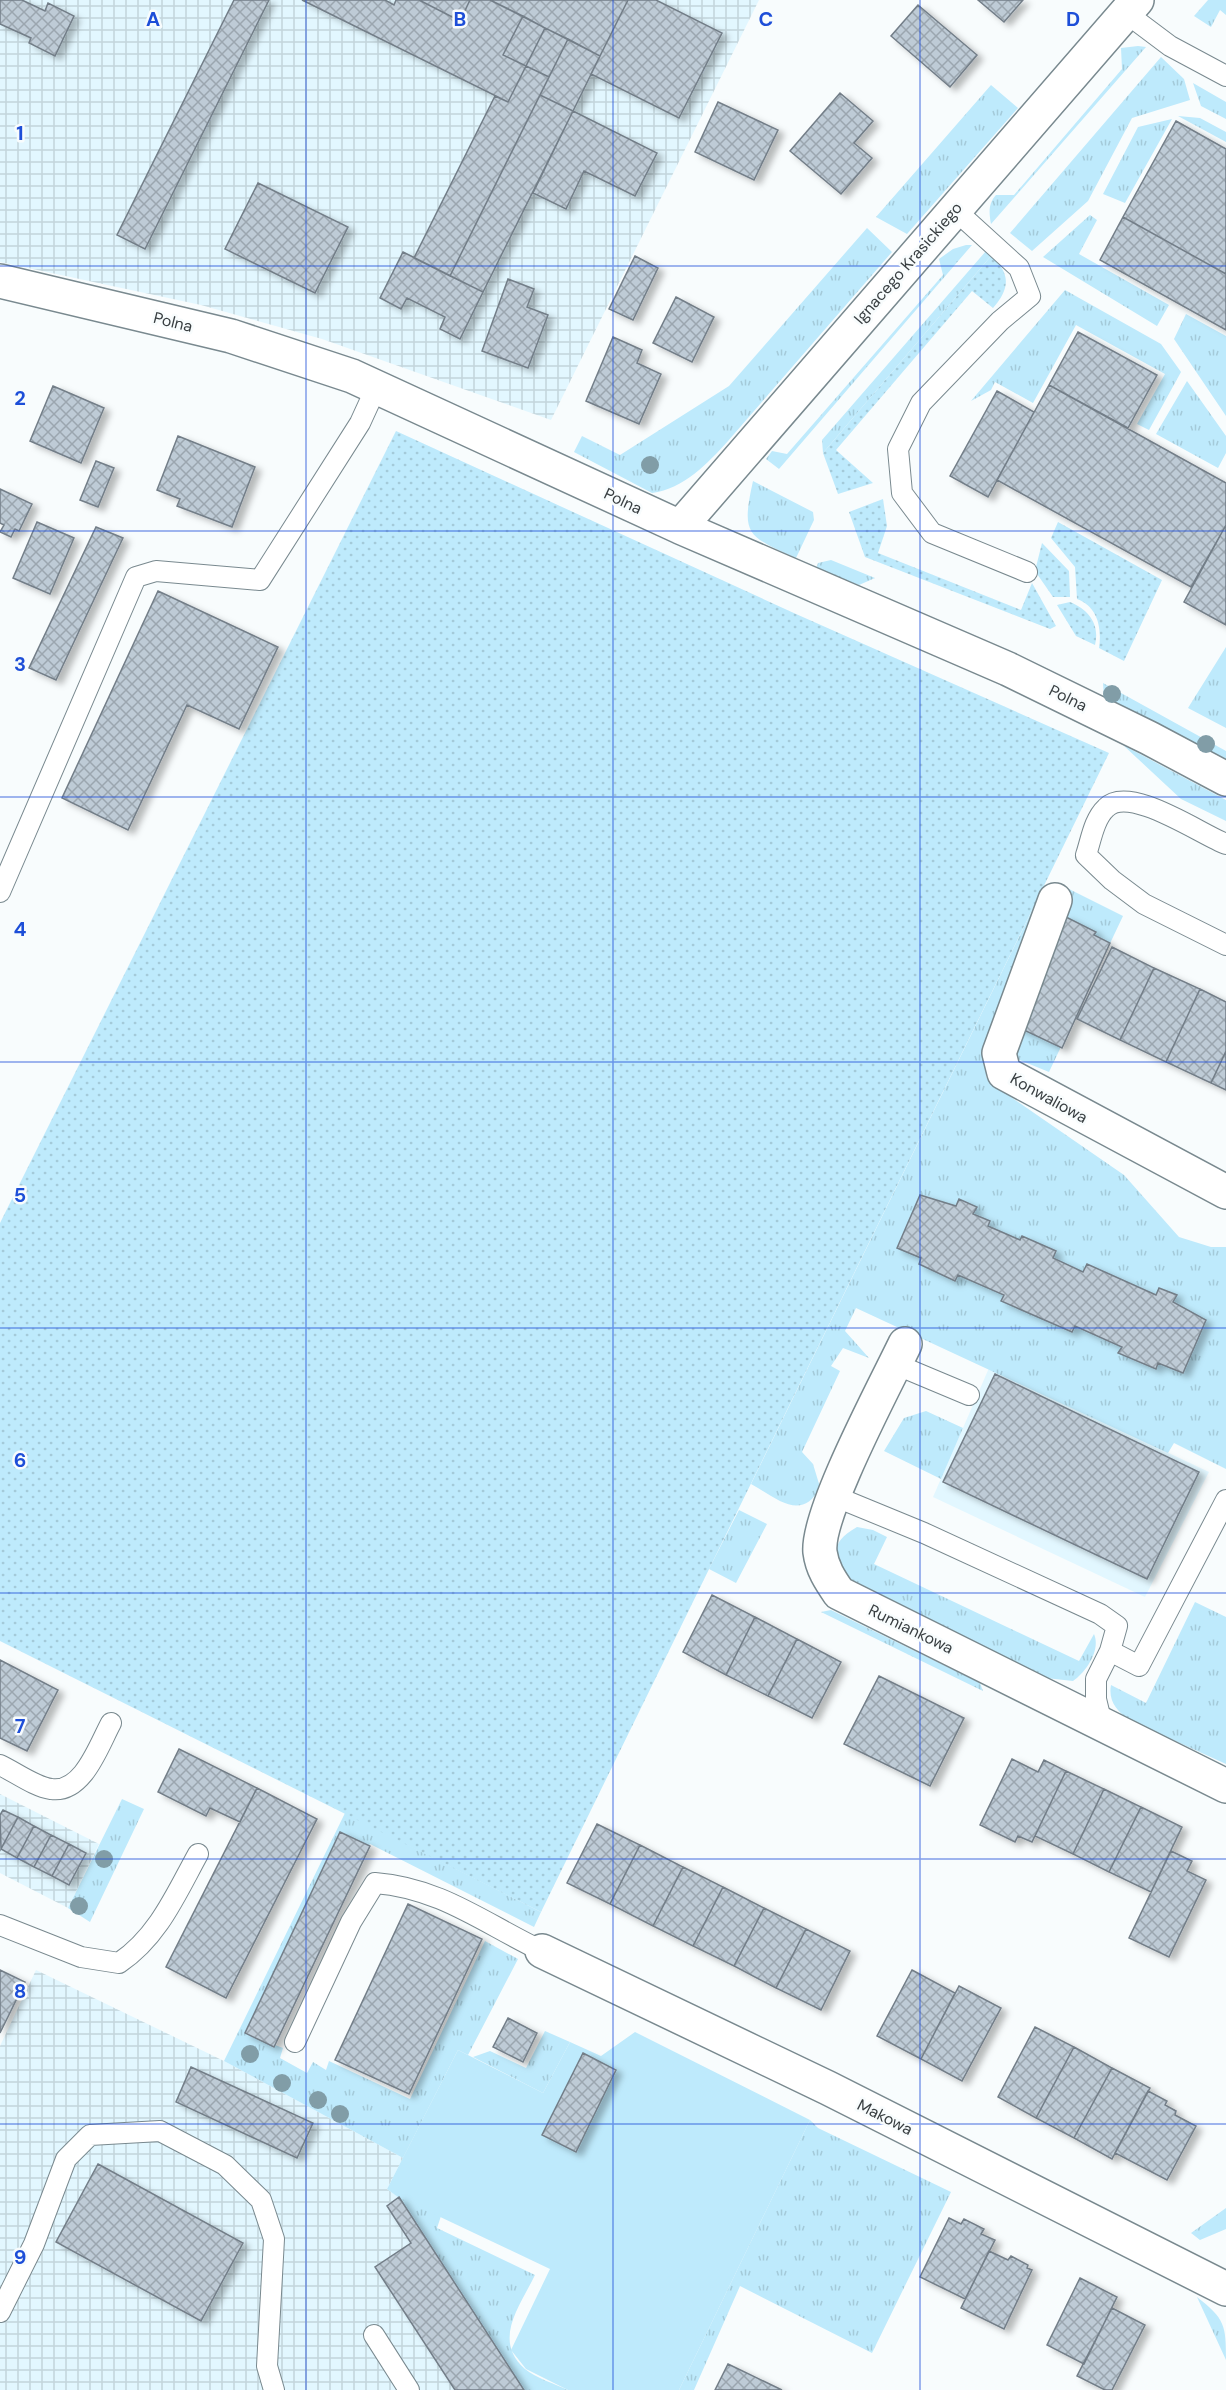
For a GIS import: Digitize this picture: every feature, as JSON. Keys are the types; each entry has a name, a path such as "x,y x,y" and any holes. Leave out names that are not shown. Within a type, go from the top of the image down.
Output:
{"street":[{"name":"Ignacego Krasickiego","path":"680,527 1132,6"},
{"name":"Polna","path":"0,281 231,336 352,376 680,527 1008,669 1149,738 1226,779"},
{"name":"Konwaliowa","path":"1055,900 999,1053 1004,1073 1226,1192"},
{"name":"Rumiankowa","path":"900,1354 834,1496 822,1529 820,1551 826,1574 839,1593 1226,1786"},
{"name":"Makowa","path":"542,1951 828,2088 1226,2289"}],"lane":[{"path":"1132,6 1170,46 1226,76"},
{"path":"954,209 1019,268 1030,296 1000,321 921,402 898,449 902,493 932,533 1027,572"},
{"path":"0,892 136,578 156,571 260,580 360,423 376,388"},
{"path":"1226,844 1150,806 1125,800 1107,806 1096,823 1086,855 1112,880 1144,904 1226,945"},
{"path":"900,1354 969,1395"},
{"path":"834,1496 924,1533 1100,1614 1117,1626 1110,1651 1096,1679 1096,1699 1102,1724"},
{"path":"1110,1651 1139,1666 1226,1500"},
{"path":"0,1765 51,1789 65,1788 84,1773 111,1723"},
{"path":"0,1925 81,1957 119,1963 137,1951 160,1923 198,1854"},
{"path":"295,2042 351,1922 375,1883 405,1885 461,1906 542,1951"},
{"path":"0,2312 34,2244 66,2159 90,2135 160,2131 225,2165 261,2200 274,2239 267,2366 274,2390"},
{"path":"374,2335 409,2390"}],"shaded area":[{"path":"0,0 759,0 551,420 322,339 201,305 0,262"},
{"path":"989,1368 1209,1472 1145,1597 933,1497"},
{"path":"0,1794 99,1844 68,1908 0,1873"},
{"path":"36,1970 224,2061 403,2158 387,2189 399,2197 524,2390 0,2390 0,2046"}],"green space":[{"path":"1208,0 1226,0 1226,15 1220,10 1211,27 1194,16"},
{"path":"1146,47 991,224 990,209 996,195 1014,195 1122,69 1121,48"},
{"path":"1161,57 1184,79 1190,100 1132,118 1088,201 1032,251 1010,233"},
{"path":"1193,83 1226,102 1226,119 1201,106"},
{"path":"991,85 1018,108 907,234 876,217"},
{"path":"1178,116 1200,118 1226,132 1226,142"},
{"path":"1172,119 1125,203 1103,194 1138,127"},
{"path":"1090,215 1097,220 1079,254 1169,305 1157,326 1043,257"},
{"path":"867,228 892,252 728,441 685,481 664,491 652,493 574,452 582,436 620,455 729,386"},
{"path":"972,245 779,469 766,459 772,451 787,454 943,275 939,259 953,249"},
{"path":"986,251 991,256 823,453 822,440"},
{"path":"991,256 998,262 1005,275 1005,288 999,301 993,308 972,291 836,450 873,483 838,494 823,453"},
{"path":"1065,290 1161,344 1181,372 1149,430 1137,424 1165,374 1076,325 1033,403 995,382 991,390 971,401"},
{"path":"1186,314 1226,336 1226,416 1174,339"},
{"path":"1187,381 1226,436 1226,453 1218,468 1156,434"},
{"path":"396,431 796,614 1109,753 541,1912 0,1641 0,1223"},
{"path":"753,481 813,512 814,520 796,558 767,544 752,532 748,523 748,513"},
{"path":"883,499 887,526 878,553 1021,610 1032,583 1056,626 1050,629 865,557 849,512"},
{"path":"1058,522 1162,580 1124,661 1099,648 1100,633 1097,619 1090,607 1077,599 1075,567 1051,538"},
{"path":"1042,543 1069,571 1070,597 1053,597 1035,571"},
{"path":"831,560 875,578 859,585 816,569 818,563"},
{"path":"1070,602 1083,609 1092,619 1096,631 1095,645 1076,636 1057,605"},
{"path":"1226,647 1226,728 1188,708"},
{"path":"1103,683 1226,751 1226,759 1104,698"},
{"path":"1123,745 1226,800 1226,821 1181,799"},
{"path":"1044,886 1046,894 1008,993 986,1038 986,1077 1008,1095 1124,1175 1179,1237 1211,1247 1226,1247 1226,1469 1174,1443 1168,1453 856,1308 845,1331 869,1358 843,1348 831,1366 840,1371 802,1452 813,1464 820,1487 813,1498 805,1504 797,1506 780,1501 751,1484"},
{"path":"1069,889 1123,916 1049,1072 1010,1056 1063,921"},
{"path":"926,1411 963,1428 941,1479 884,1451 904,1418"},
{"path":"739,1510 767,1524 736,1583 709,1569"},
{"path":"857,1527 873,1530 887,1537 874,1564 1079,1661 1094,1634 1096,1647 1091,1660 1073,1681 1046,1678 842,1575 837,1559 837,1547 843,1537"},
{"path":"1195,1602 1226,1617 1226,1764 1129,1720 1117,1709 1110,1691 1111,1685 1146,1703"},
{"path":"831,1610 980,1683 983,1691 821,1612"},
{"path":"122,1799 144,1809 90,1922 68,1908"},
{"path":"345,1813 541,1912 534,1927 370,1844 275,2045 283,2048 280,2058 307,2073 313,2062 326,2070 329,2061 410,2099 485,1941 518,1959 468,2055 458,2050 403,2158 224,2061"},
{"path":"545,2031 570,2042 543,2093 473,2057 490,2051 526,2068"},
{"path":"635,2032 810,2120 679,2390 568,2390 526,2369 511,2350 550,2269 398,2197 387,2189 458,2050 543,2093 570,2042 601,2056"},
{"path":"810,2120 818,2128 951,2192 872,2353 740,2286 694,2390 679,2390"},
{"path":"399,2197 441,2216 437,2228 535,2275 512,2323 511,2346 515,2358 525,2369 568,2390 524,2390"},
{"path":"1226,2208 1226,2229 1200,2240 1191,2233"},
{"path":"1197,2297 1213,2311 1222,2324 1226,2360"}],"building":[{"path":"0,0 22,0 45,11 48,3 74,16 55,56 29,43 31,38 0,24"},
{"path":"234,0 269,0 145,249 117,235"},
{"path":"302,0 385,0 394,5 396,0 419,0 460,21 470,0 490,0 523,16 503,55 526,66 508,102"},
{"path":"419,0 470,0 460,21"},
{"path":"490,0 628,0 600,56"},
{"path":"628,0 656,0 722,33 679,118 591,74"},
{"path":"978,0 1023,0 1004,22"},
{"path":"918,5 977,55 950,87 891,36"},
{"path":"523,16 545,28 526,66 503,55"},
{"path":"545,28 568,39 549,77 526,66"},
{"path":"568,39 600,56 573,111 540,95"},
{"path":"526,66 549,77 450,276 414,258 495,96 508,102"},
{"path":"840,93 873,121 854,143 872,158 841,194 790,151"},
{"path":"540,95 573,111 483,292 450,276"},
{"path":"718,102 778,130 754,180 695,152"},
{"path":"573,111 657,153 635,196 584,171 566,209 533,193"},
{"path":"1176,121 1226,149 1226,274 1123,217"},
{"path":"258,183 348,227 315,293 225,249"},
{"path":"1123,217 1226,274 1226,330 1100,260"},
{"path":"403,252 483,292 460,339 440,329 445,317 407,298 401,309 380,298"},
{"path":"635,256 658,268 633,320 609,309"},
{"path":"508,279 534,289 527,307 548,315 528,368 482,351"},
{"path":"676,297 714,317 692,362 653,343"},
{"path":"1078,332 1157,375 1128,428 1049,385"},
{"path":"613,337 642,350 637,363 661,374 639,424 586,401"},
{"path":"1049,385 1226,483 1226,525 1191,587 997,480"},
{"path":"53,386 104,408 81,463 30,441"},
{"path":"997,391 1034,412 988,497 950,476"},
{"path":"178,436 255,467 232,527 177,506 180,499 157,490"},
{"path":"96,461 114,468 98,507 80,500"},
{"path":"0,489 32,504 19,531 15,529 11,537 0,532 4,525 0,523"},
{"path":"37,522 74,538 50,594 13,578"},
{"path":"1226,525 1226,625 1184,602"},
{"path":"96,527 123,538 56,680 29,668"},
{"path":"158,591 278,647 239,729 187,705 128,830 62,798"},
{"path":"1064,916 1096,932 1094,935 1110,943 1062,1048 1011,1024"},
{"path":"1112,947 1154,968 1120,1040 1077,1019"},
{"path":"1154,968 1200,989 1166,1062 1120,1040"},
{"path":"1200,989 1226,1002 1226,1051 1211,1083 1166,1062"},
{"path":"1226,1051 1226,1090 1211,1083"},
{"path":"920,1195 956,1206 959,1199 977,1207 973,1214 990,1221 988,1226 1020,1240 1022,1236 1056,1251 1053,1258 1083,1272 1087,1264 1156,1295 1159,1288 1177,1295 1173,1302 1206,1320 1183,1373 1158,1363 1156,1369 1118,1353 1122,1347 1075,1326 1072,1332 1001,1301 1004,1295 958,1275 955,1281 919,1264 921,1258 897,1248"},
{"path":"995,1374 1199,1472 1147,1579 943,1482"},
{"path":"712,1595 755,1617 726,1675 683,1652"},
{"path":"755,1617 797,1639 768,1696 726,1675"},
{"path":"797,1639 841,1662 812,1718 768,1696"},
{"path":"0,1660 58,1690 27,1751 0,1738"},
{"path":"879,1676 964,1718 930,1786 844,1744"},
{"path":"179,1749 257,1788 240,1822 210,1808 206,1816 158,1792"},
{"path":"1012,1759 1038,1772 1044,1760 1066,1771 1032,1842 1018,1836 1015,1842 980,1825"},
{"path":"1066,1771 1104,1789 1073,1854 1035,1836"},
{"path":"257,1788 317,1819 226,1998 166,1967"},
{"path":"1104,1789 1141,1807 1109,1872 1073,1854"},
{"path":"1141,1807 1182,1827 1151,1892 1109,1872"},
{"path":"3,1810 18,1817 1,1849 0,1815"},
{"path":"18,1817 34,1826 17,1858 1,1849"},
{"path":"597,1824 640,1845 610,1904 567,1883"},
{"path":"34,1826 51,1835 34,1867 17,1858"},
{"path":"340,1832 370,1846 274,2047 245,2033"},
{"path":"51,1835 69,1844 52,1876 34,1867"},
{"path":"69,1844 86,1853 69,1885 52,1876"},
{"path":"640,1845 683,1867 653,1926 610,1904"},
{"path":"1171,1851 1192,1861 1187,1871 1206,1880 1169,1957 1129,1938"},
{"path":"683,1867 723,1887 693,1946 653,1926"},
{"path":"723,1887 764,1908 734,1966 693,1946"},
{"path":"408,1904 482,1939 409,2094 335,2060"},
{"path":"764,1908 806,1929 776,1988 734,1966"},
{"path":"806,1929 850,1951 821,2010 776,1988"},
{"path":"0,1970 25,1982 0,2033"},
{"path":"912,1970 955,1993 921,2059 877,2036"},
{"path":"959,1986 1001,2008 962,2081 921,2059"},
{"path":"508,2018 537,2033 523,2062 493,2047"},
{"path":"1035,2027 1074,2047 1036,2118 998,2097"},
{"path":"1074,2047 1112,2068 1074,2138 1036,2118"},
{"path":"583,2053 616,2070 576,2152 542,2135"},
{"path":"191,2067 313,2123 297,2158 176,2102"},
{"path":"1112,2068 1150,2088 1112,2159 1074,2138"},
{"path":"1148,2091 1167,2101 1165,2105 1176,2111 1175,2115 1196,2126 1167,2180 1115,2153"},
{"path":"98,2164 243,2243 201,2321 56,2242"},
{"path":"399,2197 524,2390 455,2390 375,2267 411,2243 387,2206"},
{"path":"949,2218 961,2224 964,2219 984,2229 981,2234 995,2240 965,2299 920,2277"},
{"path":"989,2251 1008,2260 1011,2256 1028,2265 1027,2268 1032,2270 1004,2329 961,2308"},
{"path":"1080,2278 1117,2297 1084,2364 1047,2345"},
{"path":"1112,2308 1145,2325 1112,2390 1105,2390 1077,2376"},
{"path":"728,2364 782,2390 715,2390"}]}
